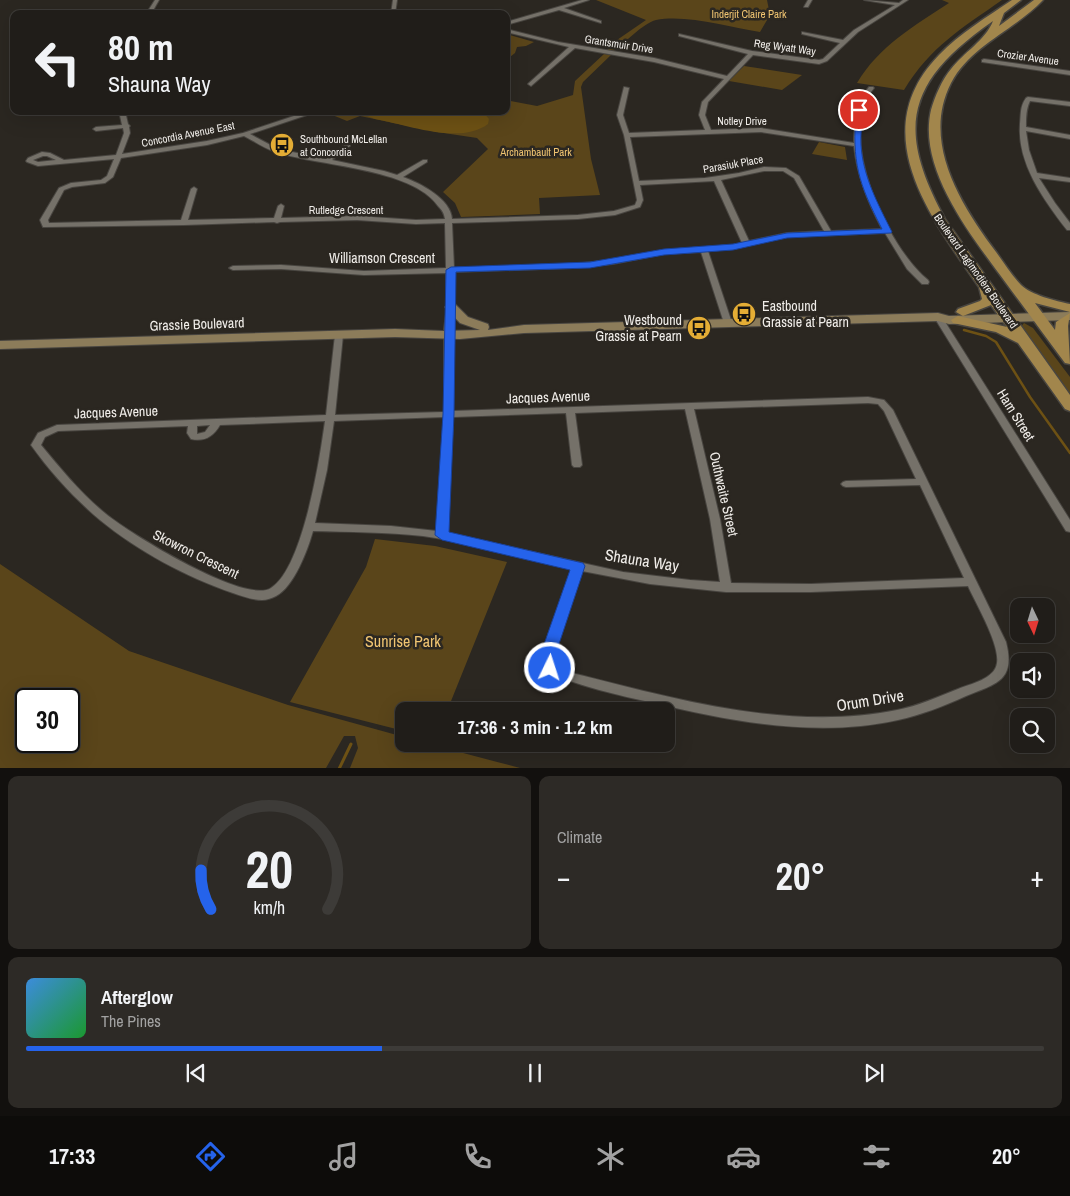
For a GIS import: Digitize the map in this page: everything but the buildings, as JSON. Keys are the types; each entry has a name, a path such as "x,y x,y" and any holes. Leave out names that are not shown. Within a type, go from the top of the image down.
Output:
{"main road":[{"name":"Boulevard Lagimodière Boulevard","path":"1017,0 939,59 922,82 915,96 910,120 913,159 923,188 941,223 1070,406"},
{"path":"986,41 1039,0"},
{"name":"Boulevard Lagimodière Boulevard","path":"1000,12 995,30 986,41 966,58 946,84 936,111 936,146 947,183 957,204 1070,360"},
{"path":"961,316 985,304 989,299 980,280"},
{"path":"1012,281 1035,299 1055,306 1070,308"},
{"path":"451,307 464,320 483,327"},
{"name":"Grassie Boulevard","path":"1036,314 1070,308"},
{"name":"Grassie Boulevard","path":"448,332 483,327 524,329 1036,314 1070,317"},
{"path":"961,316 1005,330 1028,346"},
{"path":"1070,317 1062,323 1061,329 1070,360"},
{"name":"Grassie Boulevard","path":"0,345 395,333 505,332 524,329"}],"street":[{"path":"510,23 587,0"},
{"path":"806,6 810,0"},
{"path":"866,0 899,4"},
{"name":"Reg Wyatt Way","path":"681,35 752,53 820,62 825,60 843,42 906,0"},
{"path":"559,8 599,22"},
{"name":"Grantsmuir Drive","path":"510,31 573,47 665,62 728,78"},
{"path":"804,33 843,42"},
{"path":"531,84 573,47"},
{"path":"708,131 702,115 704,106 752,53"},
{"name":"Crozier Avenue","path":"984,61 1070,73"},
{"name":"Rutledge Crescent","path":"120,156 107,180 94,184 71,185 60,189 44,223 58,226 357,218 403,221 578,217 614,214 638,206 640,200 627,135 620,115 626,88"},
{"path":"871,88 867,92 859,110 857,145 866,187 888,232 911,272 925,282"},
{"path":"1070,104 1028,99 1023,115 1022,128 1025,149 1034,175 1045,195 1070,228"},
{"path":"120,156 127,126 123,115"},
{"name":"Concordia Avenue East","path":"61,160 120,156 164,150 245,134 304,115"},
{"path":"96,129 127,126"},
{"path":"1022,128 1070,136"},
{"name":"Notley Drive","path":"627,135 708,131 773,131 857,145"},
{"path":"245,134 276,150 398,178 421,187 435,196 445,208 449,220 451,307 448,332 448,414 442,535"},
{"path":"327,161 348,145"},
{"path":"398,178 426,161"},
{"name":"Parasiuk Place","path":"636,183 717,179 764,169 778,168 790,171 797,177 828,232"},
{"path":"1034,175 1070,175"},
{"path":"1056,176 1070,180"},
{"path":"717,179 746,244"},
{"path":"184,223 194,188"},
{"path":"277,221 281,206"},
{"name":"Williamson Crescent","path":"233,268 281,267 364,273 590,265 664,252 704,250 746,244 787,235 828,232 888,232"},
{"path":"704,250 728,323"},
{"name":"Ham Street","path":"938,317 1070,528"},
{"name":"Skowron Crescent","path":"41,435 36,445 103,518 145,546 187,568 243,592 263,596 278,590 290,574 311,527 329,418 339,335"},
{"name":"Jacques Avenue","path":"41,435 57,428 868,400 881,402"},
{"name":"Orum Drive","path":"578,566 549,650 550,668 570,677 711,712 797,723 836,723 888,717 935,704 990,682 1000,674 1004,665 1004,654 972,582 888,410 881,402"},
{"name":"Outhwaite Street","path":"689,406 713,502 726,588"},
{"path":"570,411 577,465"},
{"path":"193,423 192,433 194,437 205,437 211,433 216,422"},
{"path":"846,484 923,482"},
{"name":"Shauna Way","path":"311,527 367,528 442,535 578,566 650,580 726,588 796,589 972,582"}],"green space":[{"name":"Inderjit Claire Park","path":"596,0 767,0 770,15 760,32 694,20 656,20 640,29 612,52 606,51 617,40 646,20"},
{"path":"942,0 1002,0 948,39 936,50 925,61 904,90 857,83 887,47 949,3"},
{"path":"510,35 534,42 526,46 517,47 515,53 510,57"},
{"name":"Archambault Park","path":"604,54 611,55 583,82 581,87 591,159 600,195 539,198 540,214 461,217 455,203 443,192 488,149 477,138 360,116 347,121 332,115 510,115 510,101 537,106 573,95 575,81"},
{"path":"744,66 802,75 782,90 729,81"},
{"path":"819,142 845,147 847,160 812,154"},
{"path":"1024,323 1033,328 1070,377 1070,399 1020,328"},
{"name":"Sunrise Park","path":"375,539 435,546 507,562 451,702 395,702 395,729 290,702 366,567"},
{"path":"0,564 129,651 288,705 395,735 395,752 459,752 520,768 350,768 358,748 355,736 344,736 326,768 0,768"}],"shaded area":[{"path":"486,115 489,119 488,124 476,130 463,133 449,133 418,129 367,116"}],"waterway":[{"path":"964,330 986,336 996,342 1030,397 1070,453"},
{"path":"339,768 351,744"}],"place":[{"name":"Southbound McLellan at Concordia","path":"282,145"},
{"name":"Eastbound Grassie at Pearn","path":"744,314"},
{"name":"Westbound Grassie at Pearn","path":"699,328"}],"route":[{"path":"550,668 549,650 578,566 442,535 448,414 448,329 451,307 451,270 590,265 679,250 733,247 787,235 828,232 888,232 862,177 856,128 859,110"}]}
